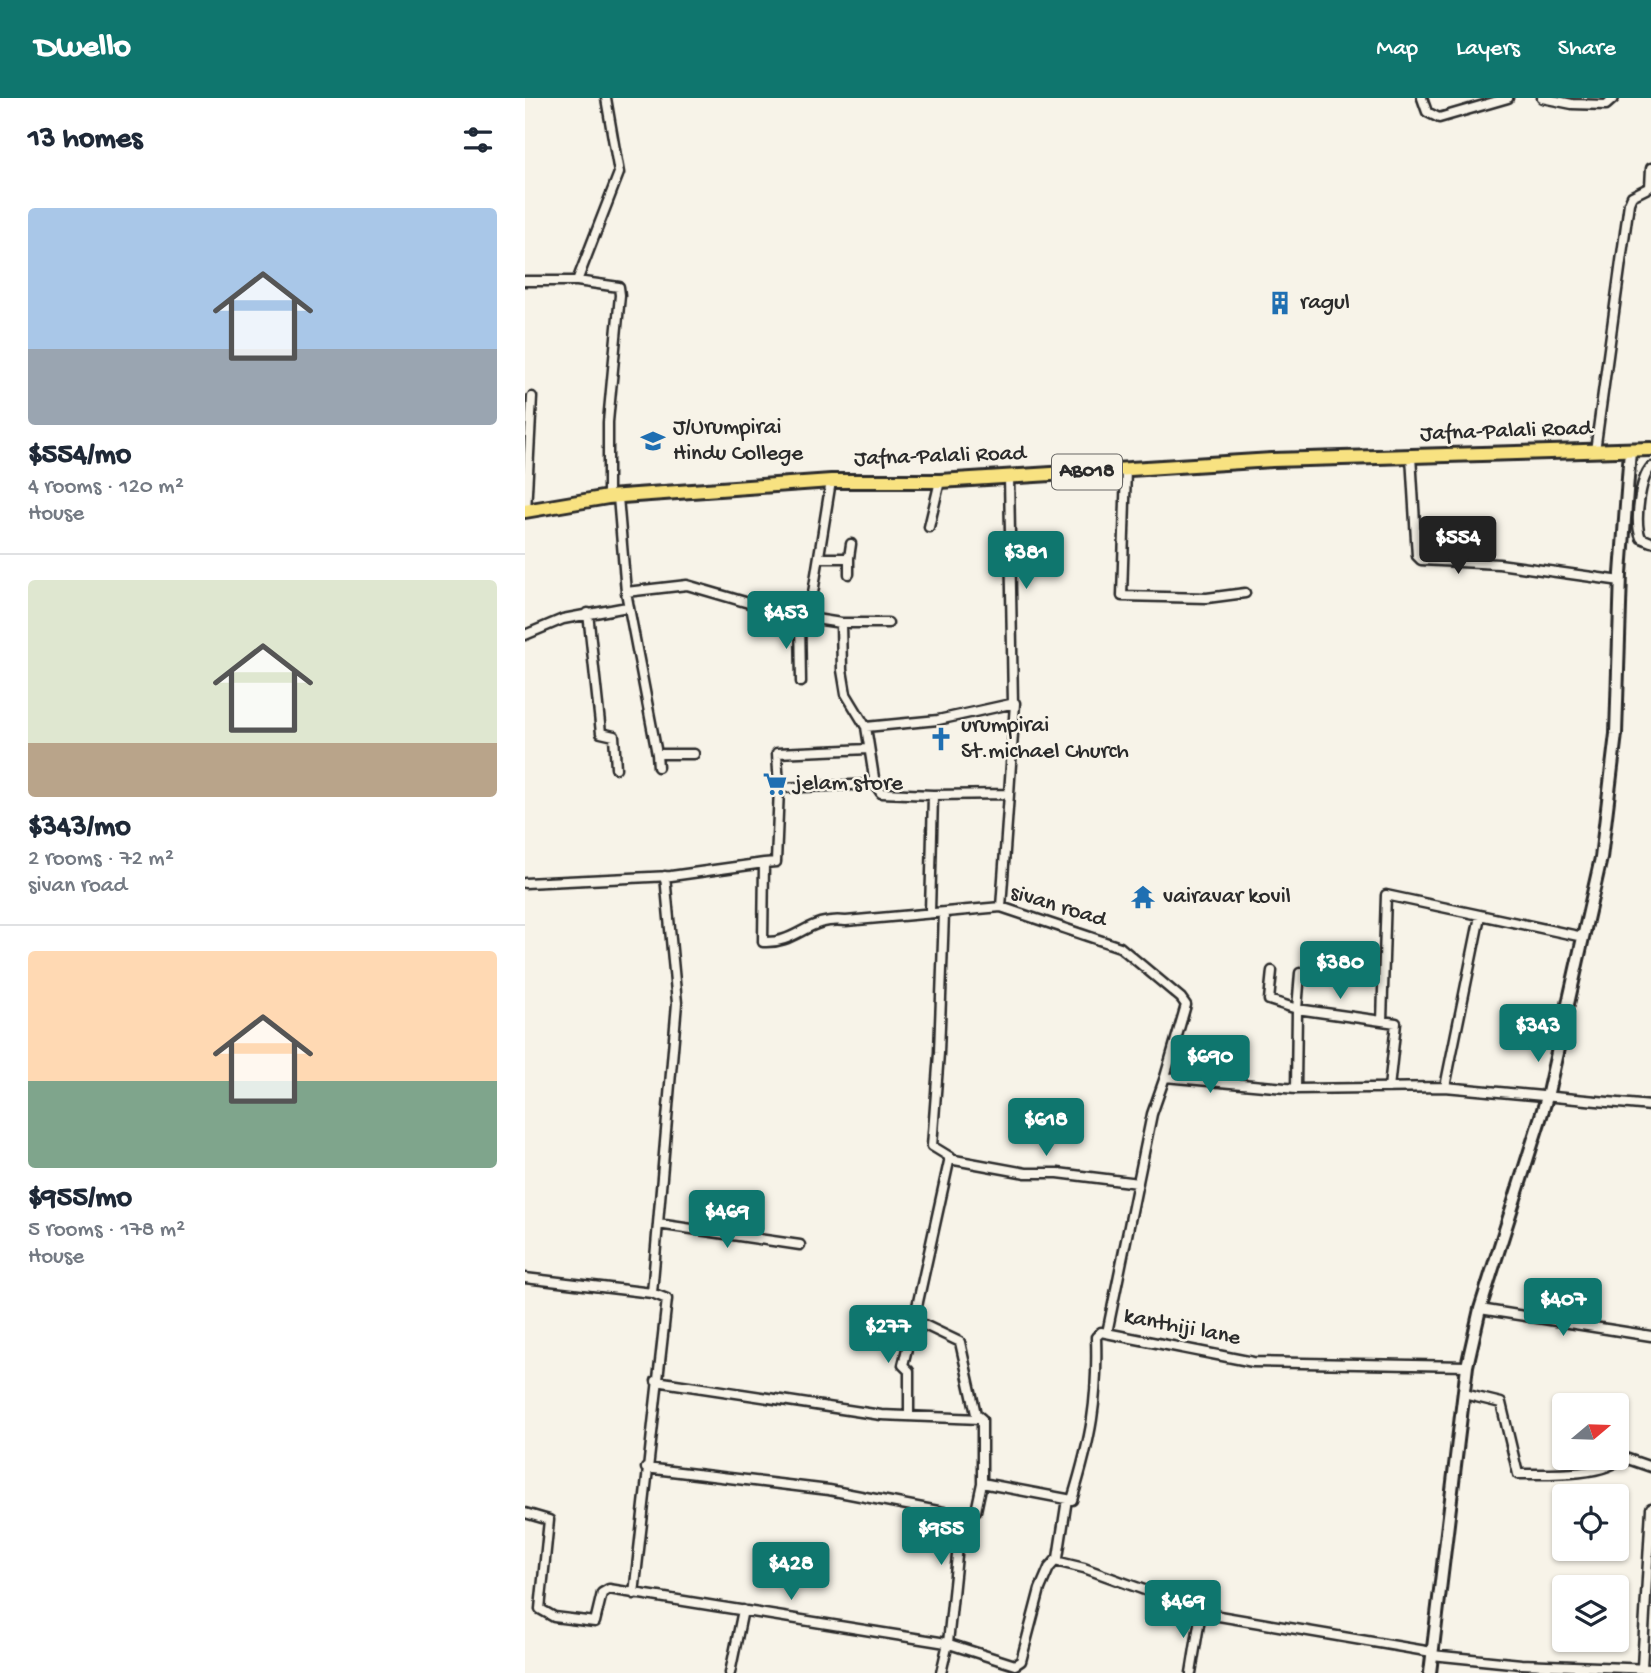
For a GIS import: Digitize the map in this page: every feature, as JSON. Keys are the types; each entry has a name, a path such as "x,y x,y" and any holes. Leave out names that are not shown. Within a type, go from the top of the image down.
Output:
{"main road":[{"name":"Jafna-Palali Road","path":"525,511 613,497 831,481 940,481 1272,460 1651,449"}],"street":[{"path":"577,281 619,173 606,98"},
{"path":"1422,98 1427,112 1439,118 1508,98"},
{"path":"1542,98 1571,104 1606,105 1614,98"},
{"path":"1595,451 1629,203 1632,196 1650,187 1651,168"},
{"path":"525,281 577,281 613,284 619,287 608,422 613,497 627,607 658,767"},
{"path":"525,511 532,397"},
{"path":"1430,1673 1467,1366 1481,1309 1547,1097 1601,858 1616,734 1621,581 1630,450"},
{"path":"1411,456 1417,556 1421,560 1499,564 1621,581"},
{"path":"1651,467 1641,494 1638,531 1641,538 1651,542"},
{"path":"1126,469 1122,596 1207,597 1245,593"},
{"path":"1001,907 1013,704 1009,477"},
{"path":"801,682 804,618 819,558 831,481"},
{"path":"929,527 940,481"},
{"path":"849,574 851,544"},
{"path":"819,558 849,558"},
{"path":"626,592 687,584 804,618 841,624 888,623"},
{"path":"525,635 563,619 627,607"},
{"path":"588,613 601,733 614,736 616,768"},
{"path":"841,624 842,670 846,694 866,727 875,784 881,793 1009,794"},
{"path":"866,727 938,720 1013,704"},
{"path":"525,883 665,876 776,862 779,788 777,753 869,749"},
{"path":"657,754 694,754"},
{"path":"779,788 875,784"},
{"path":"930,912 933,795"},
{"name":"sivan road","path":"764,863 763,942 779,943 826,918 886,918 1001,907 1119,947 1186,1005 1165,1077"},
{"path":"652,1293 677,1003 665,876"},
{"path":"1383,1021 1386,895 1583,937"},
{"path":"944,913 939,1053 932,1146 949,1159 1026,1173 1058,1172 1138,1183"},
{"path":"1445,1087 1480,916"},
{"path":"1272,971 1269,1000 1297,1009 1396,1023 1389,1088"},
{"path":"1296,1088 1300,973"},
{"path":"1107,1333 1152,1114 1165,1077 1296,1088 1445,1087 1651,1105"},
{"path":"909,1416 909,1371 903,1365 949,1159"},
{"path":"658,1224 800,1245"},
{"path":"525,1278 652,1293 667,1299 634,1594"},
{"path":"1481,1309 1651,1336"},
{"path":"914,1320 960,1342 975,1415 982,1419"},
{"name":"kanthiji lane","path":"1066,1499 1072,1500 1090,1442 1097,1390 1095,1337 1101,1332 1253,1362 1467,1366"},
{"path":"656,1381 799,1404 909,1416 982,1419"},
{"path":"1464,1394 1500,1403 1518,1474 1573,1472 1606,1466 1622,1457 1651,1467"},
{"path":"941,1673 948,1643 961,1517 976,1511 978,1489 982,1483 982,1419"},
{"path":"646,1468 829,1490 964,1516"},
{"path":"525,1513 549,1520 540,1609 543,1613 595,1622 602,1593 609,1589 948,1643 1003,1664 1014,1665 1021,1661 1040,1589 1055,1562 1066,1499 982,1483"},
{"path":"1055,1562 1084,1568 1201,1612 1283,1629 1432,1654 1521,1664 1647,1668 1651,1508"},
{"path":"730,1673 743,1610"},
{"path":"1191,1673 1201,1612"}],"place":[{"name":"ragul","path":"1280,303"},
{"name":"J/Urumpirai Hindu College","path":"653,441"},
{"name":"urumpirai St.michael Church","path":"941,739"},
{"name":"jelam store","path":"775,784"},
{"name":"vairavar kovil","path":"1143,897"}]}
